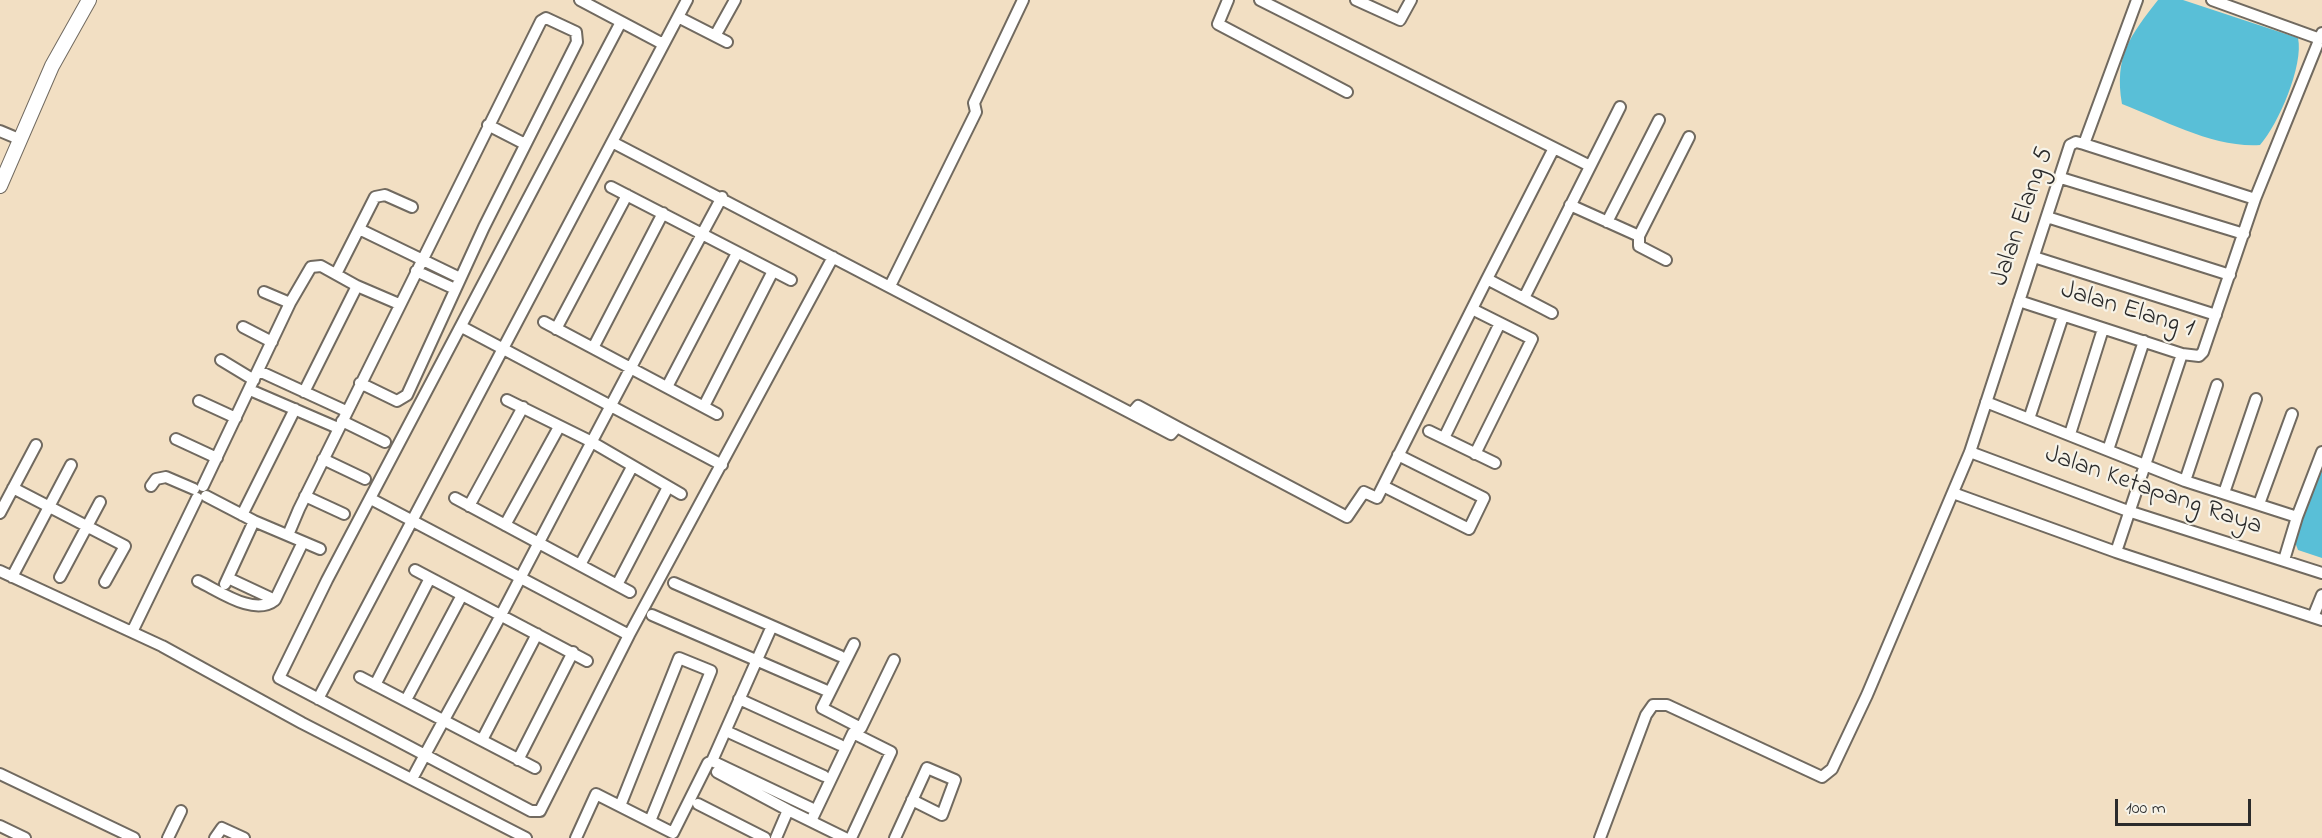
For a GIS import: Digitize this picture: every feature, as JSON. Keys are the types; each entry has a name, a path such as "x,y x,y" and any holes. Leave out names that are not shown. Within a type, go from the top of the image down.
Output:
{"street":[{"path":"0,186 52,66 89,0"},
{"path":"580,0 663,44"},
{"path":"318,699 687,0"},
{"path":"716,36 735,0"},
{"path":"890,286 976,112 974,103 1023,0"},
{"path":"1228,0 1218,24 1347,92"},
{"path":"1260,0 1590,166"},
{"path":"1356,0 1400,20 1411,0"},
{"path":"2084,144 2137,0"},
{"path":"2212,0 2321,36"},
{"path":"678,17 727,42"},
{"path":"288,535 360,383 541,21 546,18 570,28 576,32 576,42 458,283 407,395 397,401 360,383"},
{"path":"621,22 279,674 282,681 531,811 540,811 629,635 833,257"},
{"name":"Jalan Elang 1","path":"2019,301 2196,358 2203,352 2255,199 2321,36"},
{"path":"1524,298 1620,107"},
{"path":"1607,222 1659,120"},
{"path":"488,125 525,144"},
{"path":"0,131 19,139"},
{"path":"1666,260 1639,246 1637,242 1689,137"},
{"path":"612,142 722,197 1171,434 1177,427 1347,517 1364,492 1377,498 1554,148"},
{"name":"Jalan Elang 5","path":"1600,838 1647,715 1653,705 1666,705 1822,777 1827,774 1867,695 1970,452 2070,145 2076,142 2084,144 2255,199"},
{"path":"2061,178 2244,234"},
{"path":"611,187 791,280"},
{"path":"336,274 371,203 380,194 412,207"},
{"path":"556,329 627,195"},
{"path":"412,779 722,197"},
{"path":"1570,205 1639,236"},
{"path":"592,348 663,213"},
{"path":"2046,217 2230,275"},
{"path":"359,229 421,260 458,283"},
{"path":"667,387 737,253"},
{"path":"2034,257 2216,315"},
{"path":"132,632 290,303 311,267 321,266 357,286 399,304"},
{"path":"416,271 458,283"},
{"path":"704,406 773,271"},
{"path":"1487,279 1552,313"},
{"path":"304,392 357,286"},
{"path":"264,292 290,303"},
{"path":"1472,309 1532,339 1475,454"},
{"path":"2029,419 2062,316"},
{"path":"544,322 717,414"},
{"path":"1444,438 1500,323"},
{"path":"243,327 272,342"},
{"path":"462,327 722,465"},
{"path":"2070,434 2103,329"},
{"path":"2108,450 2144,341"},
{"path":"2116,552 2182,354"},
{"path":"221,360 295,409 342,420"},
{"path":"254,380 304,392 342,420 385,442"},
{"path":"2185,481 2217,385"},
{"path":"2224,493 2256,399"},
{"path":"507,400 590,441 681,494"},
{"path":"199,401 236,418"},
{"path":"1986,402 2185,481 2297,517"},
{"path":"469,506 523,407"},
{"path":"242,515 295,409"},
{"path":"2259,504 2292,414"},
{"path":"505,525 559,427"},
{"path":"1429,431 1495,463"},
{"path":"176,439 217,458"},
{"path":"0,513 36,445"},
{"name":"Jalan Ketapang Raya","path":"1970,452 2128,511 2322,573"},
{"path":"2284,560 2297,517 2322,452"},
{"path":"1383,486 1469,529 1484,498 1398,455"},
{"path":"323,459 365,479"},
{"path":"12,577 71,465"},
{"path":"580,566 632,467"},
{"path":"151,486 161,476 200,492 254,521 320,549"},
{"path":"617,585 668,487"},
{"path":"13,488 125,546 105,582"},
{"path":"1953,493 2116,552 2318,619 2322,595"},
{"path":"305,496 344,514"},
{"path":"455,498 630,592"},
{"path":"371,499 629,635"},
{"path":"60,577 100,502"},
{"path":"221,591 254,521"},
{"path":"198,581 252,606 266,606 274,600 303,542"},
{"path":"415,570 587,661"},
{"path":"0,571 132,632 526,838"},
{"path":"228,578 274,600"},
{"path":"375,685 430,578"},
{"path":"674,583 840,656"},
{"path":"406,700 462,595"},
{"path":"652,615 825,690"},
{"path":"576,838 596,794 673,833 708,763 712,761 772,627"},
{"path":"482,740 537,634"},
{"path":"851,838 891,752 822,708 854,644"},
{"path":"518,760 573,652"},
{"path":"620,806 679,658 711,671 650,821"},
{"path":"811,821 894,660"},
{"path":"360,677 535,768"},
{"path":"739,699 840,745"},
{"path":"726,731 824,776"},
{"path":"712,761 811,808"},
{"path":"900,836 912,800 927,768 955,780 942,814 912,800"},
{"path":"717,772 844,838"},
{"path":"0,774 134,838"},
{"path":"698,804 765,838"},
{"path":"776,838 788,810"},
{"path":"168,838 181,811"},
{"path":"0,826 25,838"},
{"path":"215,838 222,828 244,838"}],"water":[{"path":"2158,0 2183,0 2298,38 2297,63 2288,94 2274,124 2260,145 2242,145 2207,138 2122,104 2120,73 2122,59 2132,36"},
{"path":"2322,459 2322,558 2298,550 2295,542"}]}
